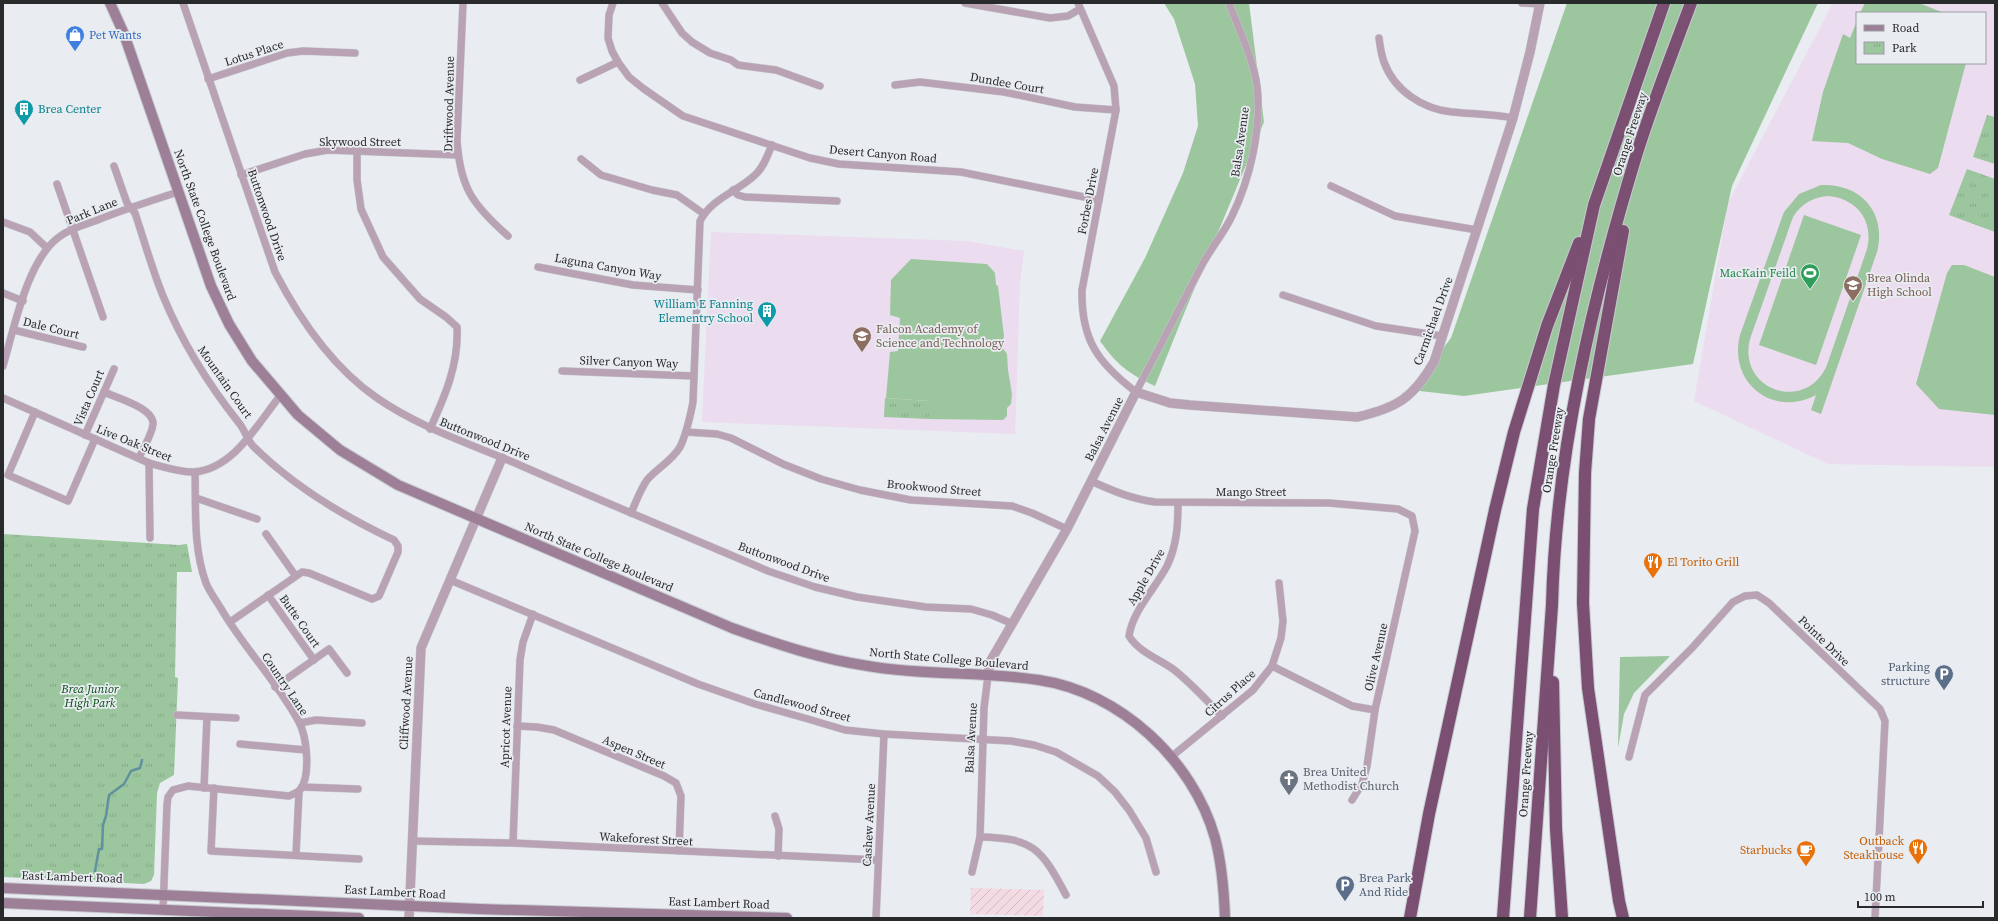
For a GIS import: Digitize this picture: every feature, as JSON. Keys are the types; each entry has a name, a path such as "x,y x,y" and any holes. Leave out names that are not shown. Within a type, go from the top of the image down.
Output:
{"highway":[{"name":"Orange Freeway","path":"1503,918 1533,509 1554,385 1594,204 1664,3"},
{"name":"Orange Freeway","path":"1530,918 1552,605 1553,553 1565,453 1586,339 1636,155 1690,3"},
{"path":"1623,918 1588,688 1582,603 1584,480 1589,419 1636,155"},
{"path":"1410,918 1431,806 1495,510 1514,432 1547,326 1594,204"},
{"path":"1552,605 1556,829 1562,918"}],"main road":[{"name":"North State College Boulevard","path":"110,3 124,34 211,286 229,324 252,361 280,396 313,428 340,450 398,485 732,628 800,651 868,666 901,671 1040,680 1077,690 1118,711 1143,730 1172,758 1189,782 1204,809 1215,837 1222,867 1225,918"},
{"name":"East Lambert Road","path":"3,888 660,916 787,918"},
{"path":"45,889 45,904"},
{"path":"3,904 45,904 359,918"}],"street":[{"name":"Buttonwood Drive","path":"183,3 275,272 290,302 309,330 353,378 376,398 430,429 768,571 815,587 891,602 972,609 992,615 1013,624"},
{"name":"Driftwood Avenue","path":"463,3 457,140 458,155 463,178 473,201 489,219 508,236"},
{"name":"Desert Canyon Road","path":"613,3 609,15 608,38 612,51 618,62 630,77 644,89 683,116 810,158 839,164 961,172 1099,200"},
{"path":"662,3 682,34 710,53 731,60 738,65 776,70 820,86"},
{"path":"965,3 1050,18 1068,16 1079,6"},
{"name":"Balsa Avenue","path":"972,872 980,837 984,708 990,662 1067,529 1136,392 1203,264 1232,218 1246,187 1253,154 1258,112 1257,86 1250,60 1229,3"},
{"path":"1522,3 1540,4"},
{"name":"Carmichael Drive","path":"1136,392 1170,403 1357,417 1382,412 1402,401 1422,382 1434,362 1513,118 1530,52 1540,4"},
{"name":"Forbes Drive","path":"1079,6 1114,86 1116,110 1082,290 1081,306 1085,326 1091,343 1101,360 1115,376 1136,392"},
{"path":"1379,38 1383,62 1393,81 1409,96 1429,107 1440,110 1493,114 1513,118"},
{"name":"Lotus Place","path":"208,79 287,53 303,51 355,53"},
{"path":"580,80 618,62"},
{"name":"Dundee Court","path":"895,85 920,82 1004,92 1075,108 1116,110"},
{"path":"631,513 641,490 648,479 670,459 680,447 686,432 693,402 699,230 704,214 710,206 756,175 763,166 772,145"},
{"name":"Skywood Street","path":"241,175 305,154 328,150 458,155"},
{"path":"357,151 357,180 361,209 383,257 420,299 457,327 458,344 456,360 446,392 430,429"},
{"path":"581,159 601,175 652,190 677,195 704,214"},
{"name":"Mountain Court","path":"114,166 128,203 131,207 163,295 176,324 207,380 243,428 252,445 301,487 335,510 394,540 398,546 398,552 379,596 372,599 309,573 302,572 295,575"},
{"path":"57,184 74,229 103,317"},
{"path":"1331,186 1395,216 1477,230"},
{"path":"733,190 738,195 745,197 837,201"},
{"name":"Park Lane","path":"3,366 35,265 47,248 59,236 131,207 178,192"},
{"path":"3,222 30,232 47,248"},
{"name":"Laguna Canyon Way","path":"538,266 633,285 698,290"},
{"path":"3,293 23,300"},
{"path":"1283,295 1376,326 1442,336"},
{"name":"Dale Court","path":"14,330 83,347"},
{"name":"Vista Court","path":"85,435 114,369"},
{"name":"Silver Canyon Way","path":"562,371 694,376"},
{"path":"104,392 148,411 153,418 153,425 139,458"},
{"name":"Live Oak Street","path":"3,398 149,463 171,470 195,472 215,467 227,459 248,438 280,396"},
{"path":"35,412 8,475 68,501 95,439"},
{"name":"Brookwood Street","path":"686,432 717,434 732,438 821,479 860,490 911,500 1012,506 1032,513 1067,529"},
{"name":"Cliffwood Avenue","path":"409,918 420,659 424,639 502,458"},
{"path":"149,463 150,538"},
{"name":"Country Lane","path":"195,472 197,548 200,567 207,585 230,622 300,723 306,750 307,767 300,789 296,855"},
{"name":"Mango Street","path":"1091,481 1118,494 1138,500 1178,502 1329,503 1398,509 1412,516"},
{"path":"196,498 257,519"},
{"name":"Apple Drive","path":"1178,502 1178,528 1174,548 1167,566 1131,623 1129,636 1135,646 1173,670 1190,684 1222,716"},
{"name":"Olive Avenue","path":"1352,800 1362,784 1367,766 1375,710 1415,531 1412,516"},
{"path":"230,622 295,575 266,534"},
{"name":"Candlewood Street","path":"450,580 698,684 754,704 845,730 884,734 1011,741 1041,747 1056,752 1098,776 1115,792 1139,824 1146,838 1156,872"},
{"name":"Citrus Place","path":"1172,758 1253,690 1272,666 1281,638 1283,621 1280,583"},
{"name":"Butte Court","path":"268,595 314,660 329,649 347,673"},
{"name":"Pointe Drive","path":"1629,757 1646,695 1692,648 1733,602 1745,596 1757,595 1769,603 1880,709 1885,721 1875,918"},
{"name":"Apricot Avenue","path":"513,844 520,660 523,642 533,614"},
{"path":"275,687 314,660"},
{"path":"1272,666 1352,706 1375,710"},
{"path":"177,715 236,718"},
{"path":"204,788 207,717"},
{"path":"300,723 316,720 362,723"},
{"name":"Aspen Street","path":"517,726 554,730 664,776 676,783 681,796 679,852"},
{"name":"Cashew Avenue","path":"876,918 884,734"},
{"path":"240,744 306,750"},
{"path":"163,910 168,797 173,790 179,787 214,788 289,796 300,789 358,789"},
{"path":"214,788 211,851 360,858"},
{"path":"775,816 779,829 778,856"},
{"path":"980,837 1006,838 1024,843 1038,851 1052,868 1066,895"},
{"name":"Wakeforest Street","path":"412,841 878,860"}],"shaded area":[{"name":"Brea Olinda High School","path":"1833,3 1995,3 1995,467 1828,464 1694,401 1728,203"},
{"name":"Falcon Academy of Science and Technology","path":"711,232 966,241 1024,251 1020,283 1015,434 702,422"},
{"path":"971,888 1044,890 1043,916 970,914"}],"green space":[{"path":"1164,3 1249,3 1264,122 1155,386 1124,368 1100,341 1145,258 1183,173 1198,126 1195,84 1174,19"},
{"path":"1567,3 1818,3 1732,186 1693,364 1464,396 1411,390 1451,338"},
{"path":"1865,3 1919,3 1942,12 1860,12"},
{"path":"1856,23 1856,64 1966,64 1938,168 1930,174 1882,159 1848,143 1812,141 1823,92 1843,34 1850,38"},
{"path":"1987,115 1995,117 1995,164 1973,157"},
{"path":"1967,169 1995,179 1995,232 1949,215"},
{"path":"1821,185 1848,189 1859,195 1868,203 1874,213 1878,225 1879,238 1877,252 1821,414 1811,410 1816,395 1800,401 1784,402 1770,399 1757,392 1747,381 1741,368 1738,352 1740,335 1784,212 1799,194","holes":["1829,196 1848,202 1861,213 1868,229 1869,239 1867,249 1827,365 1817,380 1804,389 1790,392 1776,390 1763,383 1754,371 1749,357 1750,339 1796,212 1804,204 1813,199"]},
{"name":"MacKain Feild","path":"1804,215 1861,235 1816,365 1759,345"},
{"path":"911,259 987,264 995,273 1004,336 1002,347 1007,354 1012,394 1011,404 1007,408 1007,416 1003,420 929,419 929,401 886,398 890,352 898,351 900,318 890,315 891,280"},
{"path":"1952,265 1964,265 1995,277 1995,415 1939,409 1916,384 1947,273"},
{"path":"885,398 930,401 929,419 884,417"},
{"name":"Brea Junior High Park","path":"3,534 179,545 187,544 192,572 177,572 175,677 178,678 174,775 160,783 157,793 154,875 151,881 144,884 3,877"},
{"path":"1670,656 1634,693 1624,714 1618,748 1620,657"}],"waterway":[{"path":"95,871 99,849 102,849 103,825 109,795 124,784 131,771 140,768 142,760"}],"place":[{"name":"Pet Wants","path":"75,52"},
{"name":"Brea Center","path":"24,126"},
{"name":"MacKain Feild","path":"1810,290"},
{"name":"Brea Olinda High School","path":"1853,302"},
{"name":"William E Fanning Elementry School","path":"767,328"},
{"name":"Falcon Academy of Science and Technology","path":"862,353"},
{"name":"El Torito Grill","path":"1653,579"},
{"name":"Parking structure","path":"1944,691"},
{"name":"Brea United Methodist Church","path":"1289,796"},
{"name":"Outback Steakhouse","path":"1918,865"},
{"name":"Starbucks","path":"1806,867"},
{"name":"Brea Park And Ride","path":"1345,902"}]}
